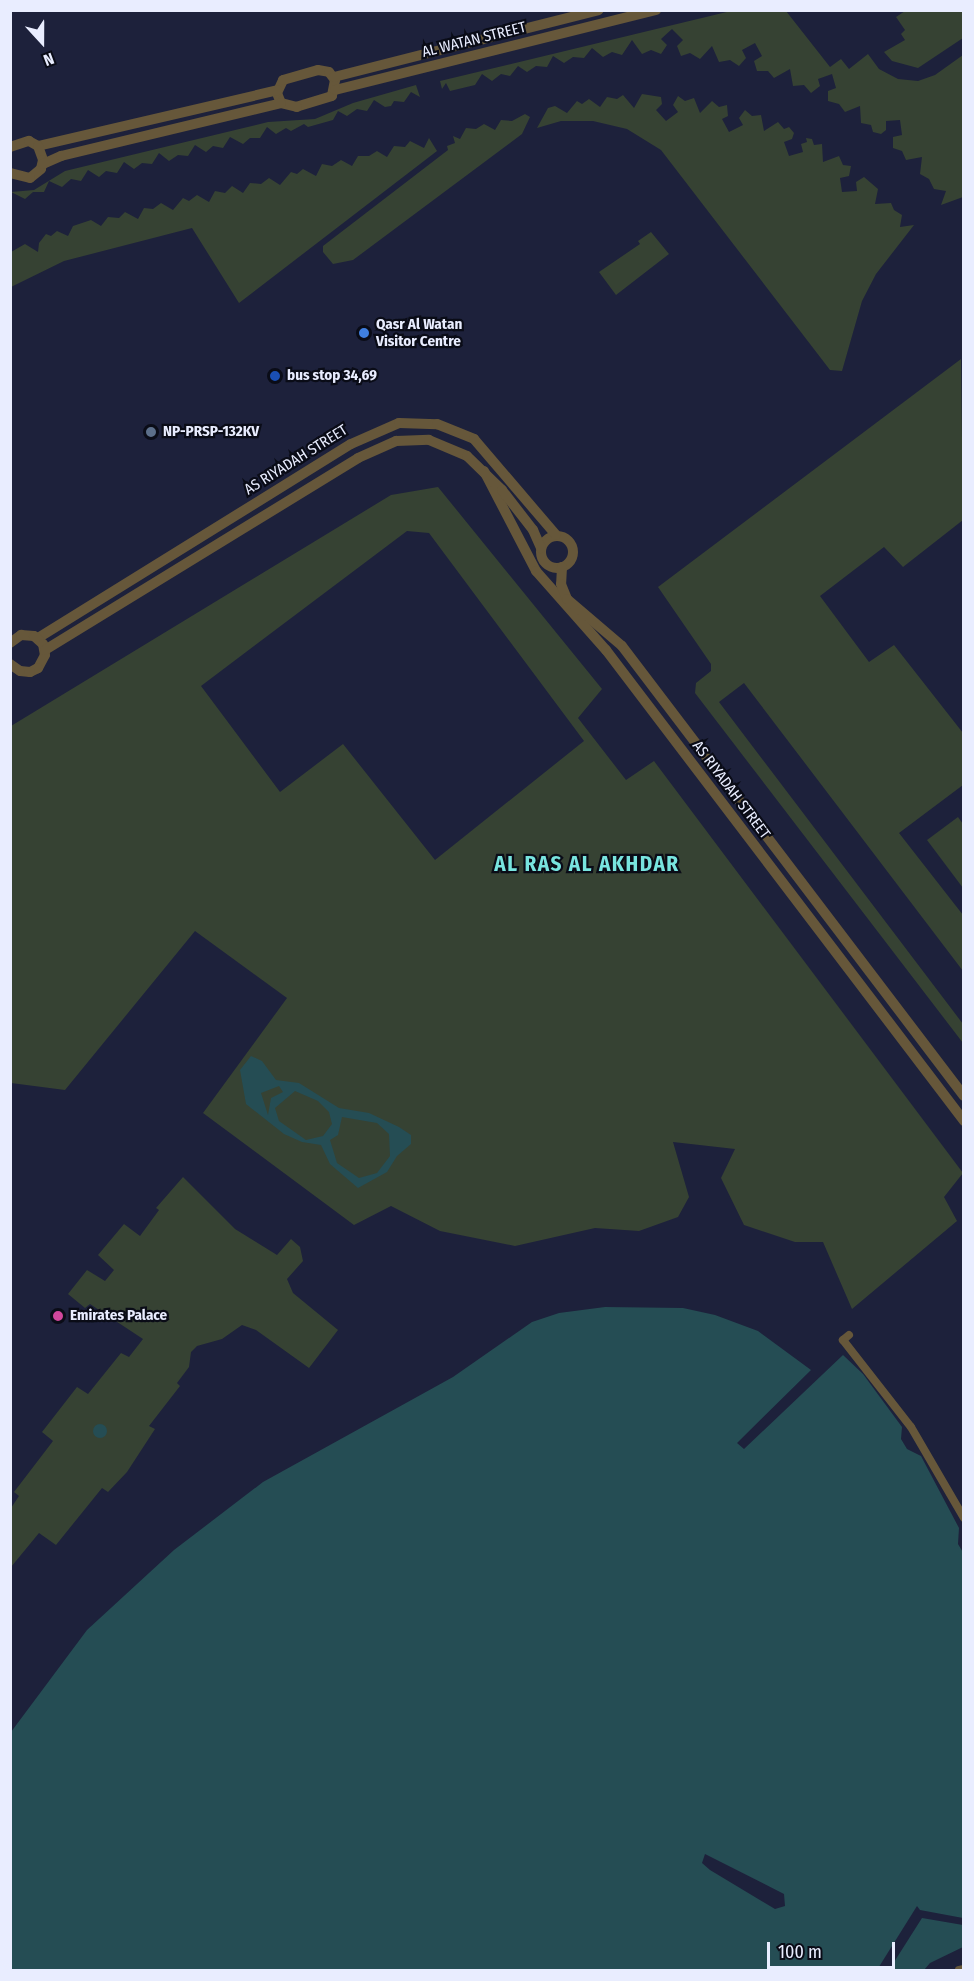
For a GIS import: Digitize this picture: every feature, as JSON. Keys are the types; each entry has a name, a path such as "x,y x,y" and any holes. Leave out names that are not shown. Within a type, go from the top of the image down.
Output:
{"street":[{"name":"AL WATAN STREET","path":"333,77 599,10"},
{"name":"AL WATAN STREET","path":"281,103 297,107 326,100 335,90 656,10"},
{"path":"10,147 24,141 38,146 278,90 288,77 322,70 333,77 335,90"},
{"path":"10,173 30,178 43,164 61,156 281,103 278,90"},
{"path":"38,146 43,164"},
{"name":"AS RIYADAH STREET","path":"38,638 351,444 399,423 437,423 474,439 489,452 556,536"},
{"name":"AS RIYADAH STREET","path":"45,650 386,444 418,439 439,442 458,450 484,471 529,524 541,548"},
{"name":"AS RIYADAH STREET","path":"484,471 536,571 606,650 963,1121"},
{"path":"556,536 568,540 573,549 571,559 562,567 552,567 544,562 541,548 556,536"},
{"name":"AS RIYADAH STREET","path":"562,567 561,584 567,599 622,646 963,1096"},
{"path":"10,643 21,635 38,638 45,650 39,668 25,672 12,669"},
{"path":"849,1335 843,1340 911,1427 963,1518"},
{"path":"959,1971 963,1969"}],"shaded area":[{"path":"735,10 786,11 830,67 841,59 849,69 868,54 879,69 898,79 918,81 935,75 963,55 963,197 941,205 946,191 934,189 929,179 920,174 922,157 906,160 902,151 893,148 893,137 902,135 900,120 886,121 886,130 881,134 873,132 871,125 861,123 860,106 845,112 839,104 828,101 828,91 836,88 832,74 818,79 820,86 811,93 804,85 793,86 790,69 774,78 768,71 757,71 754,61 762,56 755,43 742,50 746,58 739,66 730,60 719,62 712,46 700,59 690,53 681,56 677,46 683,40 672,29 661,39 667,45 661,54 651,50 642,54 632,40 622,55 612,52 603,57 592,48 584,58 573,57 564,63 553,56 547,67 536,66 527,72 518,66 510,76 501,74 492,81 482,74 475,85 450,91 446,83 442,89 440,81"},
{"path":"905,11 963,11 963,38 918,68 892,61 884,52 905,40 901,34 905,30 896,17"},
{"path":"416,85 420,97 411,92 404,102 394,101 391,106 385,107 374,100 367,111 357,109 347,116 338,111 333,120 308,127 304,124 291,131 286,128 276,134 267,127 260,138 250,138 243,144 230,137 223,148 213,146 206,152 195,145 188,156 178,155 169,161 159,153 152,164 142,163 134,169 124,162 117,173 106,171 99,177 88,170 81,181 71,179 62,187 49,181 44,192 33,192 25,199 11,192 34,190 65,171 268,122 315,119 353,103"},
{"path":"642,94 661,97 662,104 656,110 666,121 678,112 673,105 678,96 685,101 694,98 700,113 712,101 719,107 727,105 728,116 722,119 729,132 743,125 739,118 745,110 752,116 761,115 764,131 778,122 784,129 789,127 794,133 792,139 784,142 789,156 803,152 801,144 807,142 806,138 812,139 814,145 822,144 823,162 839,156 843,165 851,166 849,176 840,178 842,192 857,191 856,182 864,177 878,189 875,204 891,203 894,210 902,215 900,227 914,225 876,274 862,301 842,371 830,370 661,150 627,129 593,121 561,121 537,128 548,108 555,106 567,113 577,101 582,104 589,99 600,107 607,97 617,99 623,95 634,108"},
{"path":"525,114 530,117 522,134 353,260 333,264 323,252 323,246 448,150 447,146 455,143 453,136 460,139 466,128 476,129 484,124 495,130 501,120 512,121"},
{"path":"429,138 437,151 239,303 192,228 64,261 11,287 11,252 25,244 38,252 39,243 46,234 51,236 57,231 68,236 73,226 91,220 101,226 108,217 119,218 125,212 138,219 144,208 153,209 161,203 173,210 183,198 189,201 197,195 209,202 215,191 225,193 232,186 243,193 250,183 261,184 269,178 280,185 291,172 297,174 303,169 316,176 322,164 332,166 341,160 352,166 358,156 369,156 377,151 387,157 394,146 405,147 410,141 424,148"},
{"path":"651,232 669,254 616,295 599,272 640,244 638,241"},
{"path":"961,359 963,520 903,567 884,547 820,596 869,662 894,645 963,733 963,785 899,833 963,915 963,971 744,683 719,702 963,1024 963,1043 695,693 696,683 711,671 711,664 658,587"},
{"path":"438,487 602,689 578,718 626,780 654,761 963,1173 944,1197 957,1221 852,1309 823,1242 795,1242 744,1225 721,1178 735,1149 673,1142 689,1197 678,1217 639,1231 595,1228 515,1246 440,1231 391,1206 354,1225 203,1113 287,998 195,931 65,1090 11,1083 11,726 391,495","holes":["407,531 429,533 584,741 435,860 343,744 280,792 201,686"]},
{"path":"958,817 963,824 963,888 927,840"},
{"path":"251,1056 262,1061 276,1080 299,1083 339,1108 369,1113 399,1127 411,1135 411,1144 397,1156 387,1172 358,1188 330,1164 321,1145 302,1142 284,1134 246,1104 240,1070","holes":["279,1086 283,1092 271,1098 268,1115 261,1093","295,1091 318,1101 329,1112 332,1124 323,1136 306,1140 279,1121 275,1108","342,1117 377,1123 389,1134 390,1156 377,1173 359,1178 337,1163 330,1140 338,1135"]},
{"path":"183,1177 235,1229 277,1255 291,1239 300,1247 303,1261 287,1279 293,1293 338,1330 309,1368 256,1330 242,1325 222,1339 197,1346 191,1352 189,1367 177,1383 180,1386 149,1426 155,1429 127,1472 108,1492 102,1488 56,1545 39,1533 11,1567 11,1508 19,1496 14,1492 53,1441 42,1432 77,1387 88,1394 121,1353 129,1357 143,1339 90,1304 85,1308 68,1294 87,1270 105,1281 114,1270 98,1255 124,1224 140,1236 159,1210 156,1208"},
{"path":"605,1307 683,1308 715,1315 758,1331 811,1370 737,1443 744,1449 843,1355 863,1374 902,1427 901,1439 907,1449 921,1456 959,1528 958,1544 964,1554 963,1947 930,1963 924,1970 11,1970 11,1732 87,1630 174,1550 263,1482 453,1377 532,1322 559,1313","holes":["705,1854 784,1894 785,1906 775,1909 710,1870 702,1863"]},
{"path":"97,1424 103,1424 107,1431 103,1438 97,1438 93,1434 93,1428"}],"pier":[{"path":"917,1906 920,1910 963,1918 963,1925 922,1918 889,1970 877,1970"}],"place":[{"name":"Qasr Al Watan Visitor Centre","path":"364,333"},
{"name":"bus stop 34,69","path":"275,376"},
{"name":"NP-PRSP-132KV","path":"151,432"},
{"name":"Emirates Palace","path":"58,1316"}],"district":[{"name":"AL RAS AL AKHDAR","path":"587,864"}]}
